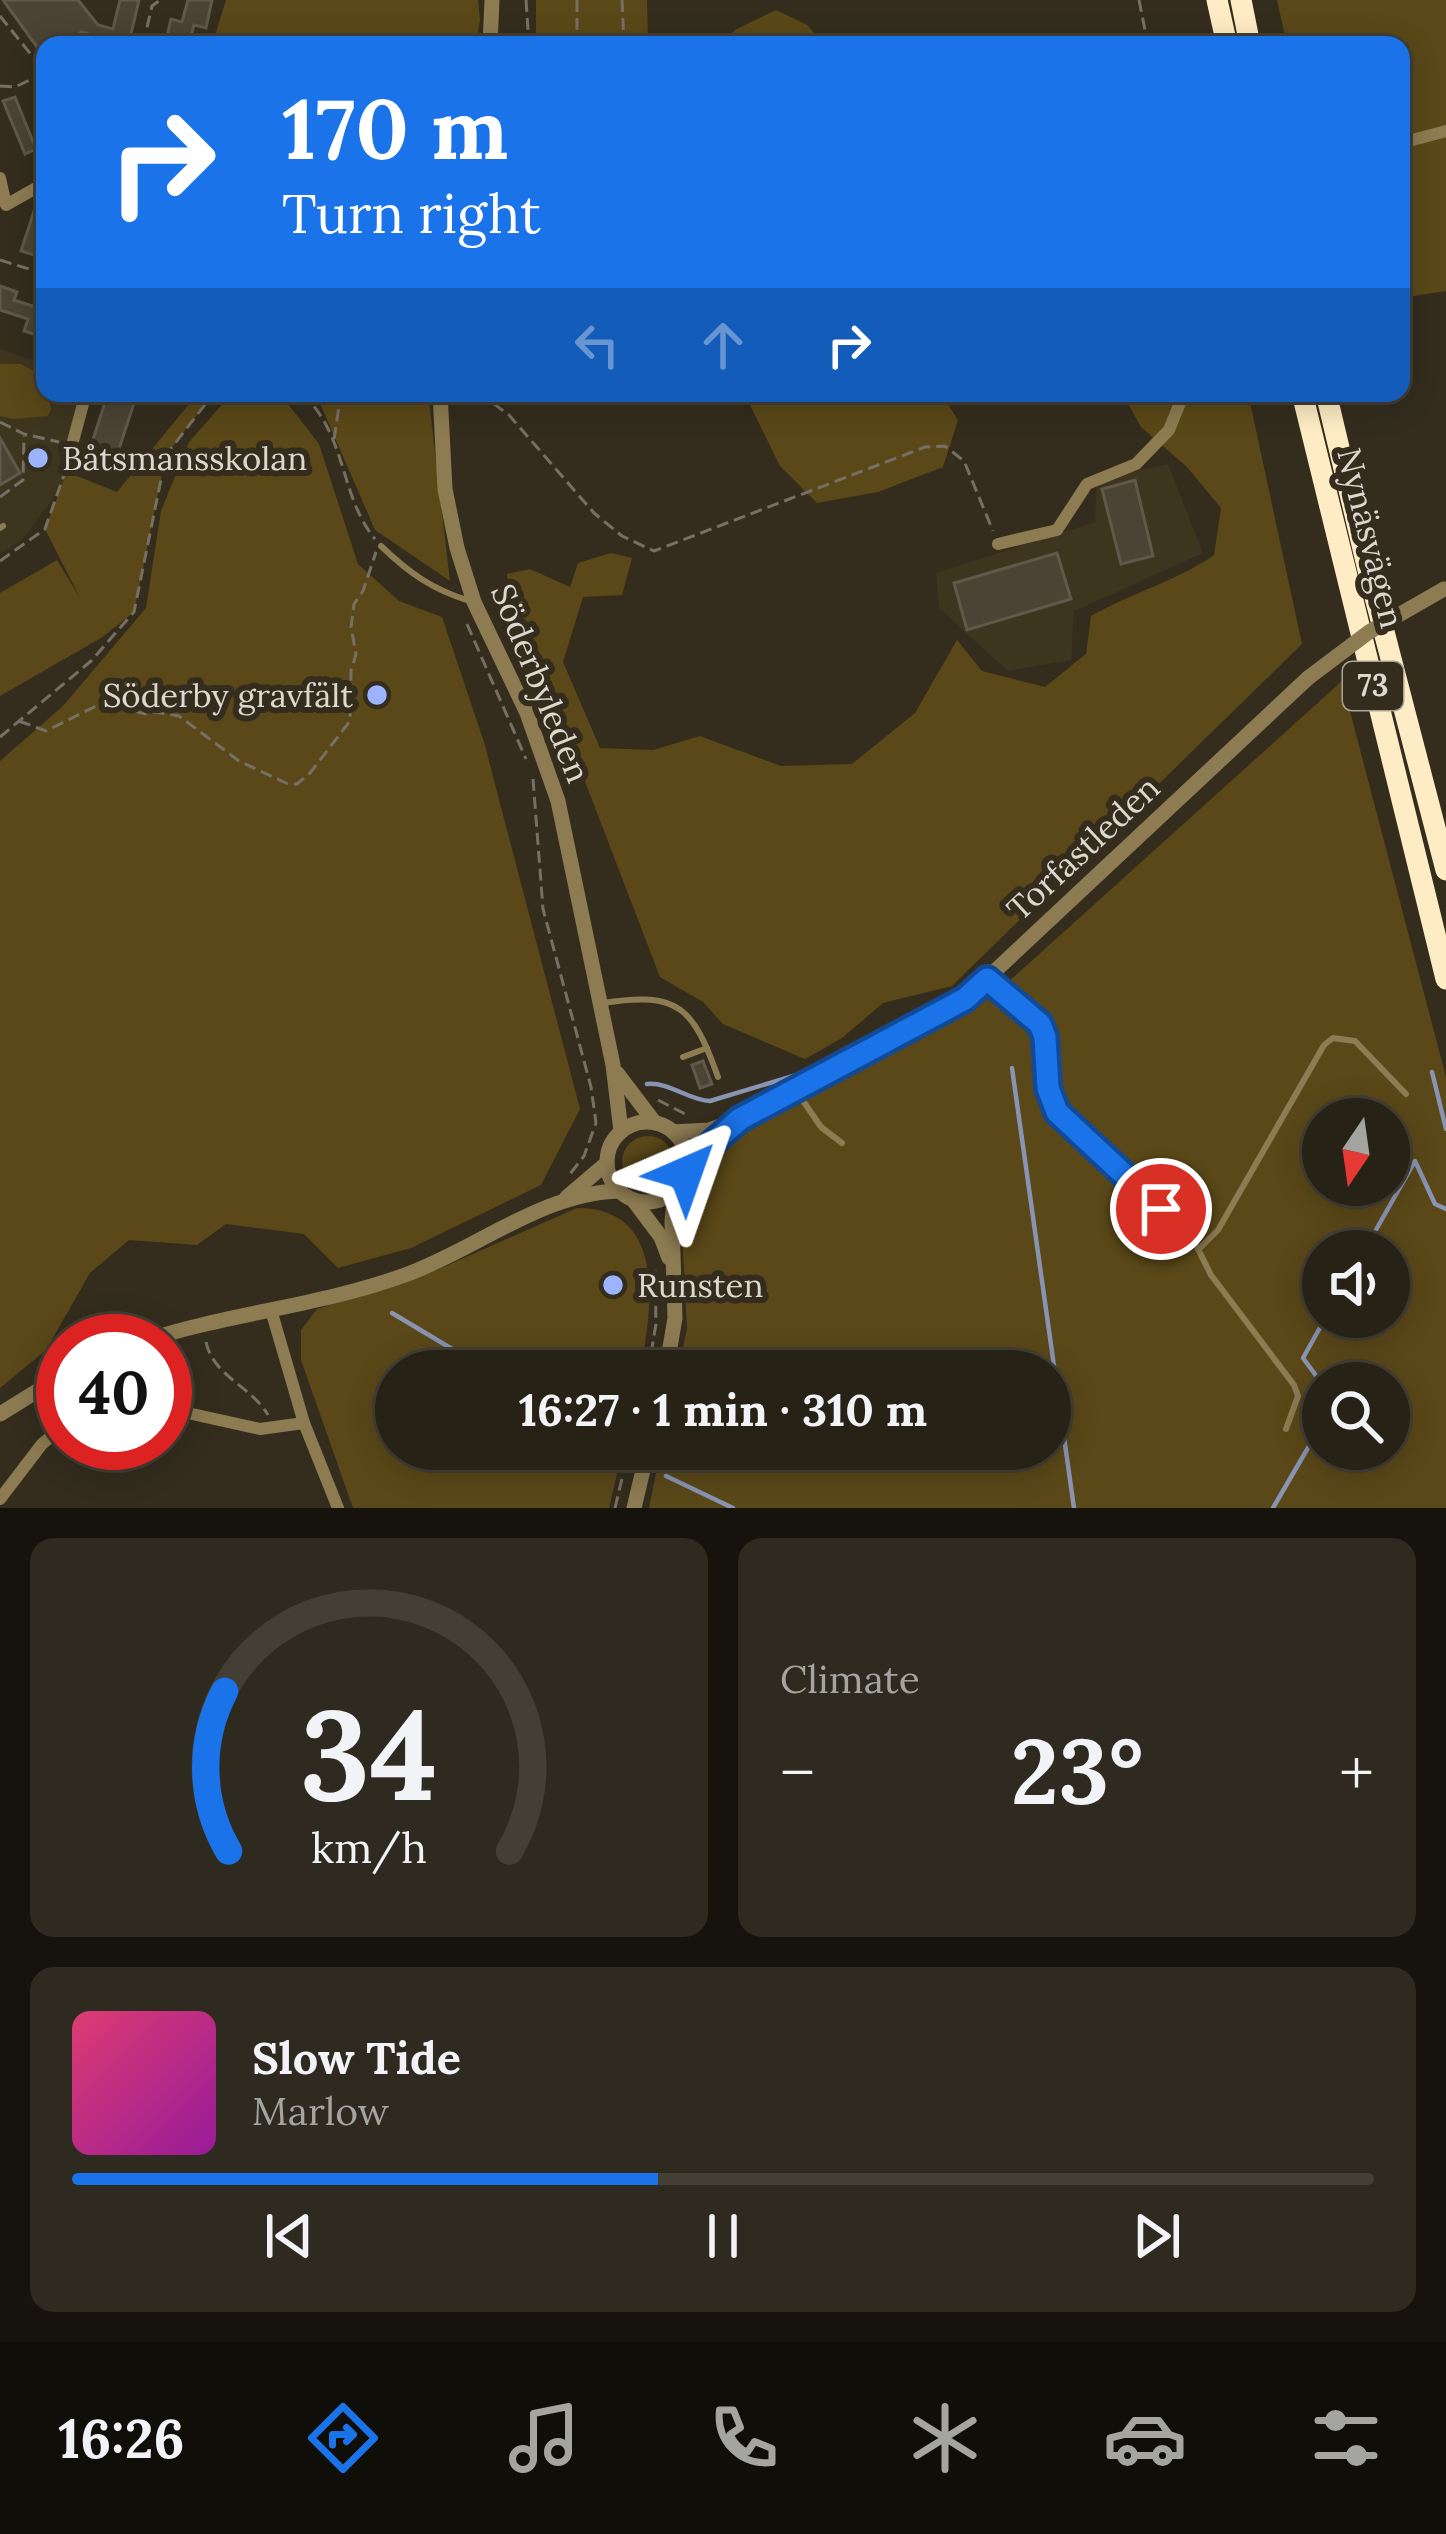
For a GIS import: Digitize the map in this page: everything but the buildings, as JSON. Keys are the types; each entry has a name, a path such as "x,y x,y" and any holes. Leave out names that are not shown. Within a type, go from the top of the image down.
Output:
{"highway":[{"path":"1215,0 1225,36"},
{"path":"1241,0 1251,36"},
{"path":"1254,36 1256,0"},
{"name":"Nynäsvägen","path":"1304,402 1446,979"},
{"name":"Nynäsvägen","path":"1328,402 1446,870"}],"street":[{"path":"490,36 492,0"},
{"path":"1410,141 1446,131"},
{"path":"0,178 6,205 36,188"},
{"path":"72,445 84,402"},
{"name":"Söderbyleden","path":"445,402 446,489 457,548 474,602 527,713 558,801 621,1123"},
{"path":"998,544 1057,530 1087,484 1136,464 1168,430 1180,402"},
{"name":"Torfastleden","path":"673,1132 709,1130 740,1119 965,999 1308,678 1369,632 1445,589"},
{"name":"Söderbyleden","path":"613,1065 655,1123"},
{"name":"Torfastleden","path":"686,1173 740,1119"},
{"path":"561,1203 607,1163 621,1123 655,1123 673,1132 684,1146 686,1173 671,1207 675,1318 670,1350"},
{"path":"607,1163 619,1191 634,1201 661,1237 674,1272"},
{"path":"192,1328 405,1275 561,1203 619,1191"},
{"path":"634,1201 656,1202 675,1191"},
{"path":"271,1310 304,1423 338,1508"},
{"path":"0,1414 36,1392"},
{"path":"192,1414 260,1429 304,1423"},
{"path":"0,1498 36,1452"},
{"path":"634,1508 643,1470"}],"lane":[{"path":"381,546 407,572 440,592 474,602"},
{"path":"987,979 1040,1024 1048,1088 1057,1112 1199,1248 1211,1274 1294,1385 1298,1396 1286,1429"},
{"path":"599,1004 631,998 664,1001 692,1021 718,1077"},
{"path":"1199,1248 1218,1230 1324,1045 1333,1038 1355,1041 1406,1094"},
{"path":"683,1057 707,1048"},
{"path":"795,1090 821,1127 842,1143"}],"path":[{"path":"144,36 152,6 160,0"},
{"path":"526,0 528,36"},
{"path":"577,0 577,36"},
{"path":"622,0 624,36"},
{"path":"1139,0 1146,36"},
{"path":"0,16 36,62"},
{"path":"0,86 16,87 36,77"},
{"path":"0,260 36,271"},
{"path":"0,737 92,661 134,612 166,455 207,402"},
{"path":"312,402 334,440 359,519 381,546 385,559"},
{"path":"334,440 340,402"},
{"path":"490,402 509,415 594,513 622,536 654,551 925,447 945,446 964,461 998,544"},
{"path":"0,422 24,434 72,445 67,472 44,529 0,561"},
{"path":"0,497 23,480 24,434"},
{"path":"19,721 46,731 104,702 145,714 179,716 239,761 297,784 350,722 356,653 351,627 354,604 381,546"},
{"path":"464,619 526,760"},
{"path":"533,775 543,909 591,1087 596,1123 584,1156 569,1175"},
{"path":"639,1104 661,1101 698,1117"},
{"path":"596,1123 621,1123"},
{"path":"651,1252 657,1300 651,1350"},
{"path":"202,1325 208,1355 263,1406 274,1427"},
{"path":"615,1508 624,1470"}],"shaded area":[{"path":"226,0 478,0 480,20 477,36 215,36"},
{"path":"536,0 647,0 648,36 536,36"},
{"path":"1277,0 1446,0 1446,291 1410,297 1410,36 1285,36"},
{"path":"776,10 807,25 817,36 729,36"},
{"name":"Båtsmansskolan","path":"0,349 36,361 36,402 86,402 74,471 22,540 0,554"},
{"path":"0,364 21,364 36,372 36,402 49,402 48,416 0,416"},
{"path":"191,402 207,402 166,455 134,612 101,638 0,696 0,593 57,560 80,598 45,529 67,472 117,492"},
{"path":"224,402 288,404 319,444 358,564 399,601 442,617 484,742 580,1109 541,1185 411,1248 338,1268 304,1234 226,1224 197,1245 129,1240 90,1273 67,1314 36,1314 36,1358 0,1388 0,761 63,706 146,608 161,511 189,442"},
{"path":"319,402 429,402 450,581 375,530"},
{"path":"748,402 947,402 958,420 943,467 878,492 817,503 780,466"},
{"path":"1127,402 1250,402 1302,644 952,986 883,1003 842,1038 805,1059 723,1024 703,1002 660,977 530,638 510,605 507,574 530,569 570,587 578,563 611,553 632,558 622,595 583,597 563,662 600,748 653,750 700,736 781,766 852,764 915,713 957,640 982,671 1045,687 1086,654 1091,616 1214,555 1221,508 1187,467 1141,427"},
{"path":"1168,464 1203,553 1074,611 1071,660 1008,671 939,608 936,573 1095,522 1097,479"},
{"path":"1342,681 1446,1077 1446,1508 649,1508 657,1470 1071,1470 1071,1350 682,1350 687,1329 682,1232 687,1200 704,1165 745,1126 966,1012 1015,976"},
{"path":"648,1136 666,1144 674,1162 666,1180 648,1188 630,1180 622,1162 630,1144"},
{"path":"577,1208 606,1213 627,1225 640,1243 649,1293 643,1350 375,1350 375,1470 618,1470 609,1508 353,1508 301,1360 301,1330 317,1309 439,1269"}],"waterway":[{"path":"1012,1068 1074,1508"},
{"path":"647,1084 710,1101 813,1070"},
{"path":"1432,1072 1446,1129"},
{"path":"1376,1230 1415,1161 1435,1204 1446,1209"},
{"path":"392,1313 454,1350"},
{"path":"1306,1362 1303,1358 1314,1338"},
{"path":"1273,1508 1302,1458"},
{"path":"666,1476 733,1508"}],"place":[{"name":"Båtsmansskolan","path":"38,458"},
{"name":"Söderby gravfält","path":"377,695"},
{"name":"Runsten","path":"613,1285"}],"route":[{"path":"686,1173 740,1119 965,999 987,979 1040,1024 1048,1088 1057,1112 1161,1209"}]}
